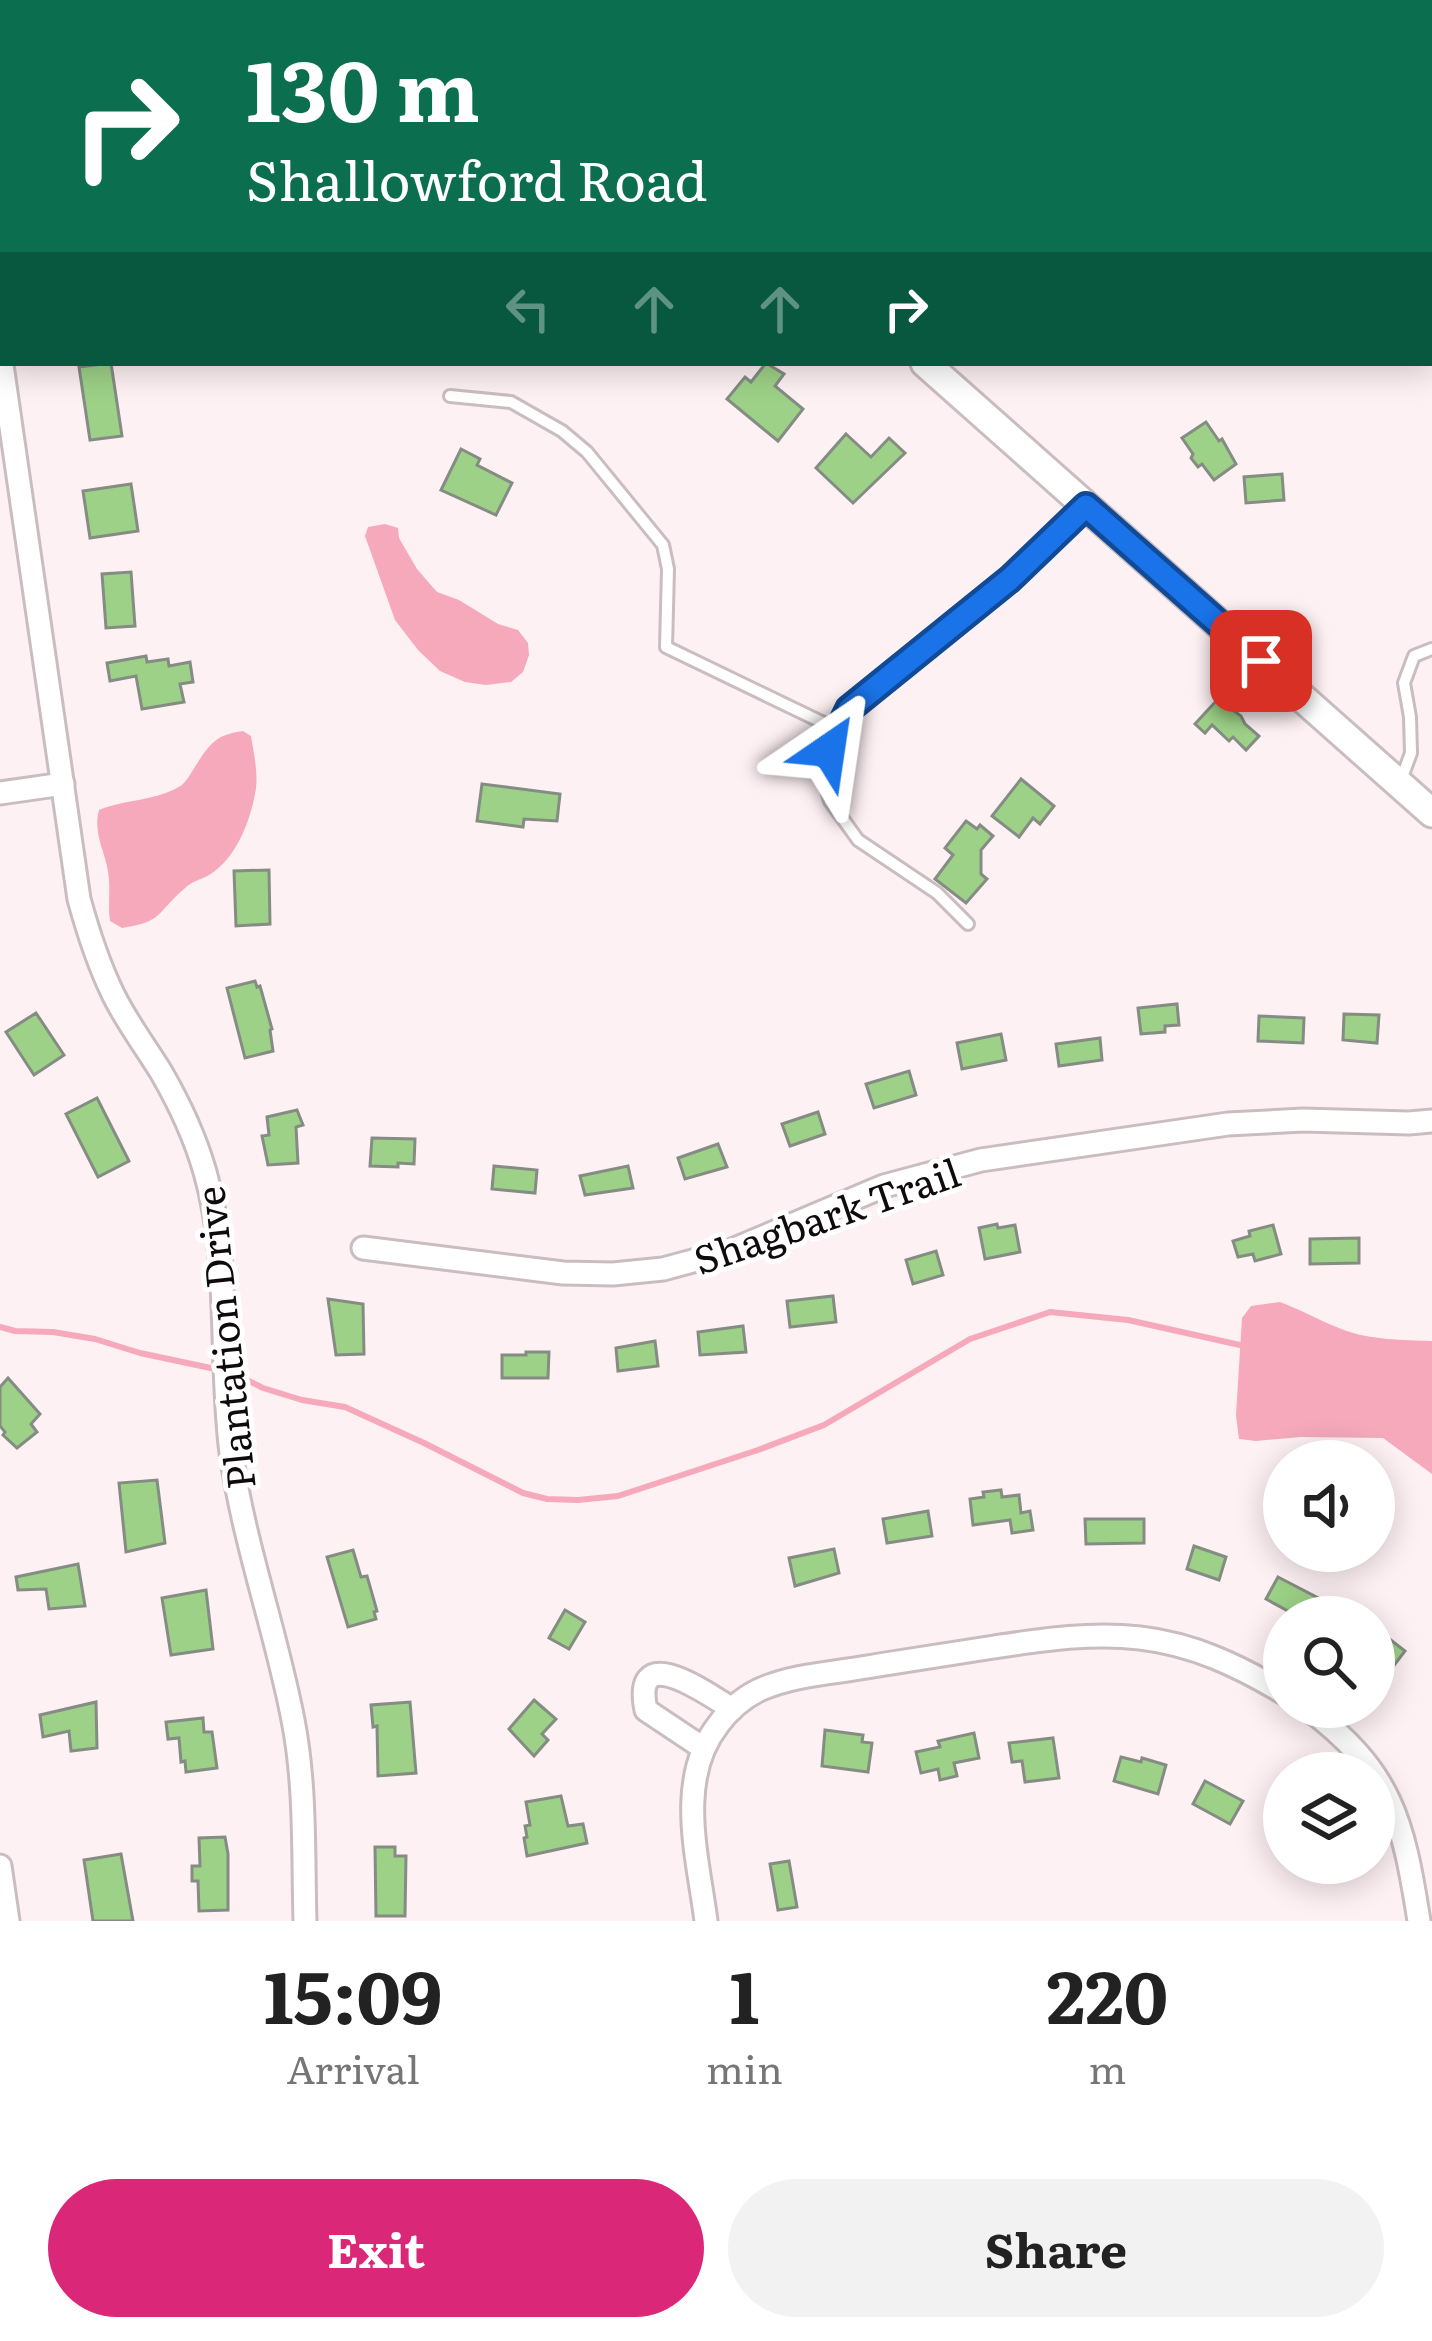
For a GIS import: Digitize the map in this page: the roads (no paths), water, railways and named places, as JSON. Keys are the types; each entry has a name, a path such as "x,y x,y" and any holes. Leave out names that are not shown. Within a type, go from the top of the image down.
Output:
{"street":[{"name":"Plantation Drive","path":"2,366 80,899 93,949 115,998 187,1120 217,1226 231,1450 295,1727 305,1921"},
{"path":"929,366 1432,813"},
{"path":"0,793 63,784"},
{"name":"Shagbark Trail","path":"363,1248 562,1273 663,1269 730,1251 884,1186 980,1160 1228,1124 1432,1120"},
{"path":"706,1921 692,1801 694,1776 716,1727 758,1691 790,1680 1048,1639 1094,1636 1137,1637 1199,1651 1263,1680"},
{"path":"703,1748 646,1710 643,1694 648,1682 661,1673 674,1674 732,1709"},
{"path":"1332,1728 1376,1774 1391,1802 1408,1851 1419,1921"},
{"path":"0,1866 8,1921"}],"lane":[{"path":"450,396 512,402 562,431 587,452 664,544 666,647 838,730"},
{"path":"968,924 937,893 858,840 830,801 825,783 829,750 849,709 1010,579 1086,506"},
{"path":"1400,783 1411,753 1404,683 1414,656 1432,649"}],"waterway":[{"path":"233,1373 302,1400 345,1407 523,1493 578,1500 618,1496 824,1425 970,1339 1050,1312 1128,1320 1240,1345"},
{"path":"0,1327 95,1339 220,1370"}]}
